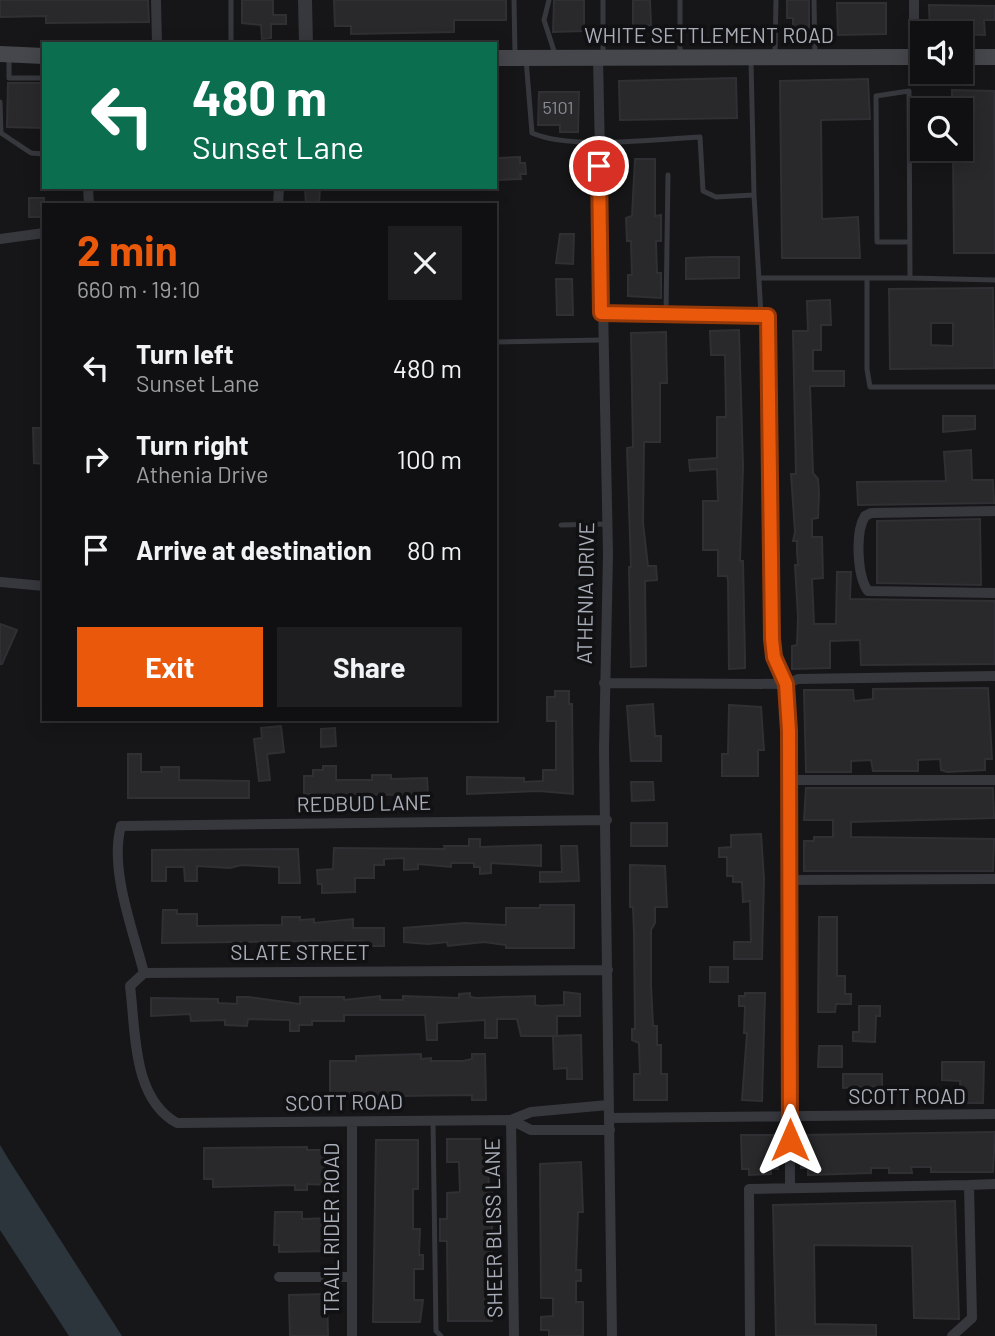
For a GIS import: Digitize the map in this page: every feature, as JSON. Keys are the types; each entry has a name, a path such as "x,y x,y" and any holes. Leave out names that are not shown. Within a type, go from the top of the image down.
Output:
{"main road":[{"path":"3,55 42,56"},
{"name":"WHITE SETTLEMENT ROAD","path":"497,58 910,57"},
{"path":"973,57 995,57"}],"street":[{"path":"156,0 157,42"},
{"path":"305,0 306,42"},
{"path":"914,0 915,21"},
{"name":"ATHENIA DRIVE","path":"600,57 601,313 607,524 604,682 612,1336"},
{"path":"0,239 42,233"},
{"path":"601,313 768,316 772,639 774,657 786,684 789,780 790,1188"},
{"path":"995,511 872,513 865,516 860,529 862,575 869,591 995,593"},
{"path":"0,582 42,586"},
{"path":"604,682 786,684 798,679 995,676"},
{"path":"789,780 995,780"},
{"name":"REDBUD LANE","path":"144,974 118,865 117,842 121,826 607,820"},
{"path":"789,880 995,879"},
{"name":"SLATE STREET","path":"144,974 608,970"},
{"name":"SCOTT ROAD","path":"144,974 130,986 142,1074 151,1099 166,1117 177,1123 511,1120 531,1112 608,1105"},
{"name":"SCOTT ROAD","path":"511,1120 531,1130 789,1116 995,1114"},
{"name":"SHEER BLISS LANE","path":"511,1120 514,1336"},
{"name":"TRAIL RIDER ROAD","path":"352,1122 352,1336"},
{"path":"750,1336 749,1189 995,1184"},
{"path":"952,1336 972,1318 969,1185"},
{"path":"279,1277 351,1277"}],"lane":[{"path":"231,0 231,42"},
{"path":"514,0 532,133 543,138 599,141 700,137 703,191 716,197 754,195"},
{"path":"550,0 544,20 556,57"},
{"path":"600,57 603,0"},
{"path":"680,0 680,57"},
{"path":"775,57 776,0"},
{"path":"814,0 815,57"},
{"path":"3,55 9,78"},
{"path":"751,57 754,195 761,314"},
{"path":"0,78 42,78"},
{"path":"910,242 877,242 876,96 909,91 911,187 910,278"},
{"path":"0,102 1,133 32,153 42,154"},
{"path":"666,313 668,175"},
{"path":"759,278 995,280"},
{"path":"867,278 867,369 870,387 995,387"},
{"path":"497,342 602,340"},
{"path":"561,525 607,524"},
{"path":"433,1121 436,1331 441,1336"}],"shaded area":[{"path":"0,1145 122,1336 69,1336 0,1230"}],"building":[{"path":"0,0 148,0 149,22 46,23 46,16 0,17"},
{"path":"242,0 273,0 273,15 286,15 286,24 271,24 271,38 262,39 261,25 242,23"},
{"path":"334,0 506,0 506,20 454,20 454,32 351,34 351,26 335,26"},
{"path":"554,0 584,0 584,31 553,32"},
{"path":"633,0 650,0 651,25 633,26"},
{"path":"787,0 809,0 809,38 793,38 793,18 787,18"},
{"path":"837,3 886,3 886,34 838,35"},
{"path":"929,5 995,6 995,20 984,20 985,35 973,35 973,21 930,21"},
{"path":"736,78 737,118 620,120 619,81"},
{"path":"868,79 870,119 821,120 822,219 858,217 860,258 782,258 780,81"},
{"path":"8,83 42,83 42,128 7,127"},
{"path":"952,90 994,91 995,253 954,253 953,161 973,161 973,98 952,98"},
{"path":"539,92 579,92 578,132 560,132 560,125 538,125"},
{"path":"520,157 520,163 525,163 526,174 520,174 521,179 497,180 498,158"},
{"path":"635,159 655,159 655,216 661,215 661,241 656,241 657,273 661,273 661,298 628,296 628,275 632,275 631,241 627,241 626,218 632,216"},
{"path":"305,189 320,189 319,203 306,203"},
{"path":"29,198 44,198 42,217 29,217"},
{"path":"560,234 574,234 573,264 556,263"},
{"path":"739,257 739,278 686,279 686,258"},
{"path":"556,279 572,279 573,315 557,315"},
{"path":"993,288 994,368 890,369 889,289","holes":["931,323 953,323 953,346 931,345"]},
{"path":"830,300 831,325 821,325 821,350 813,350 813,371 844,371 844,386 810,386 813,473 818,479 819,493 818,518 812,519 812,537 822,537 823,578 812,579 814,624 836,624 837,572 851,572 850,599 995,601 995,664 861,665 860,640 830,641 830,668 792,669 792,646 797,645 798,617 795,565 798,565 797,541 793,541 795,532 791,474 796,474 793,331 808,331 807,301"},
{"path":"739,330 743,466 740,561 743,561 745,668 729,669 728,580 727,576 718,576 718,550 703,550 703,501 718,501 717,469 690,471 689,460 717,458 717,417 726,417 725,355 711,355 710,331"},
{"path":"666,332 667,383 660,383 660,442 644,442 643,523 648,566 656,566 657,580 645,581 646,666 631,667 627,448 633,447 631,333"},
{"path":"943,416 975,416 975,429 943,432"},
{"path":"33,428 42,428 42,464 34,463"},
{"path":"971,450 972,480 993,480 994,503 858,505 857,482 946,481 944,452"},
{"path":"980,519 981,585 877,583 877,521"},
{"path":"0,624 17,630 2,664 0,664"},
{"path":"988,688 992,759 985,759 985,770 947,772 941,770 940,759 918,760 918,771 873,771 871,760 851,761 851,772 806,772 804,690 853,690 854,701 873,699 873,689"},
{"path":"555,691 569,691 569,704 572,704 573,794 539,791 467,794 467,777 543,781 543,770 556,770 556,721 547,721 547,697 555,697"},
{"path":"653,704 655,736 661,736 661,761 631,761 627,706"},
{"path":"729,705 761,707 764,750 758,750 758,776 722,776 722,754 728,754"},
{"path":"281,726 284,752 267,754 270,780 259,781 254,739 262,738 261,728"},
{"path":"335,728 336,746 321,747 321,729"},
{"path":"128,754 141,754 141,772 162,772 161,767 179,767 179,780 249,781 249,798 128,798"},
{"path":"323,766 336,766 336,780 372,780 372,775 391,775 391,779 427,778 428,795 304,794 304,776 313,776 313,770 323,770"},
{"path":"631,782 653,782 654,800 632,801"},
{"path":"806,788 993,788 994,818 851,822 851,837 994,839 993,871 804,871 804,841 814,841 814,837 833,837 833,820 804,820"},
{"path":"631,823 667,823 667,846 631,846"},
{"path":"761,834 764,879 762,959 734,959 734,942 751,942 750,901 743,902 742,882 733,882 733,876 727,876 727,857 719,857 719,848 731,847 731,835"},
{"path":"469,839 480,839 480,847 541,845 541,866 491,863 491,873 480,874 480,867 474,867 474,863 451,863 451,867 418,864 418,869 404,870 404,858 384,859 384,865 374,865 374,878 355,878 355,892 322,893 322,884 318,884 317,870 333,869 334,848 445,849 444,846 469,846"},
{"path":"561,846 577,846 579,881 540,882 540,872 562,872"},
{"path":"298,849 300,883 279,883 279,867 241,865 230,868 197,866 197,881 185,881 184,867 166,867 166,881 152,881 152,850"},
{"path":"630,865 665,866 667,907 655,907 655,923 651,930 651,985 653,1026 657,1026 657,1045 661,1045 661,1074 667,1074 667,1100 634,1100 634,1074 640,1074 639,1043 632,1040 632,1029 635,1029 634,933 633,907 630,907"},
{"path":"540,905 574,905 574,948 506,948 506,945 484,942 448,946 447,942 404,942 404,928 464,923 506,925 506,908 540,908"},
{"path":"163,910 177,910 177,914 197,914 197,926 282,925 282,917 314,919 314,923 353,919 353,928 384,928 384,946 363,946 363,941 345,941 345,944 320,944 320,941 162,943"},
{"path":"819,917 837,917 837,976 845,976 845,994 851,994 851,1004 836,1004 835,1012 818,1012"},
{"path":"710,967 728,967 728,982 710,982"},
{"path":"564,992 580,994 580,1016 557,1016 557,1036 521,1036 517,1019 497,1019 497,1038 485,1038 485,1020 437,1023 437,1040 427,1040 425,1015 344,1015 344,1021 312,1021 312,1025 299,1025 299,1031 290,1031 290,1020 248,1019 247,1026 225,1025 225,1020 191,1021 190,1014 151,1016 151,998 218,999 218,1003 237,1004 237,997 248,997 300,1004 300,997 344,997 344,1000 380,996 380,1000 403,1000 403,996 459,998 459,994 470,993 470,997 477,998 535,996 535,1005 540,1006 564,1005"},
{"path":"745,993 765,993 762,1101 742,1100 747,1033 744,1033 745,1006 739,1006 739,996 745,996"},
{"path":"859,1006 880,1006 880,1016 876,1016 875,1042 853,1041 853,1032 859,1032"},
{"path":"581,1035 582,1079 567,1079 567,1068 554,1069 553,1036"},
{"path":"819,1046 842,1046 842,1067 818,1067"},
{"path":"421,1054 421,1059 431,1058 431,1061 463,1061 472,1059 472,1054 485,1054 486,1100 472,1100 472,1095 330,1097 330,1061 356,1061 356,1056"},
{"path":"942,1062 984,1062 983,1103 960,1103 960,1081 942,1080"},
{"path":"843,1074 882,1074 882,1086 843,1088"},
{"path":"995,1132 993,1172 931,1172 931,1167 911,1167 912,1173 889,1173 889,1168 871,1168 871,1173 808,1175 808,1168 801,1168 801,1135"},
{"path":"741,1135 778,1135 778,1169 771,1169 771,1174 749,1175 749,1169 742,1169"},
{"path":"447,1139 492,1139 488,1162 489,1192 492,1192 492,1321 448,1321 447,1241 440,1241 440,1219 447,1219 447,1193 460,1192 459,1162 447,1162"},
{"path":"376,1140 418,1140 418,1189 413,1189 413,1229 420,1229 419,1255 423,1255 423,1269 414,1269 414,1300 423,1300 420,1322 373,1322"},
{"path":"307,1147 307,1150 333,1150 333,1177 327,1177 327,1185 307,1184 307,1190 295,1190 295,1185 213,1187 213,1179 204,1179 204,1148"},
{"path":"581,1162 583,1212 578,1212 576,1270 581,1270 581,1281 576,1281 576,1302 583,1302 583,1336 549,1336 549,1330 541,1330 541,1317 553,1316 553,1298 541,1298 540,1164"},
{"path":"955,1201 959,1319 914,1318 912,1246 814,1245 815,1324 876,1325 876,1336 776,1336 773,1205"},
{"path":"275,1212 302,1212 302,1219 334,1218 334,1251 279,1252 279,1245 274,1245"},
{"path":"327,1294 328,1336 290,1336 289,1295"}],"route":[{"path":"599,166 601,313 768,316 772,639 774,657 786,684 789,731 790,1140"}]}
